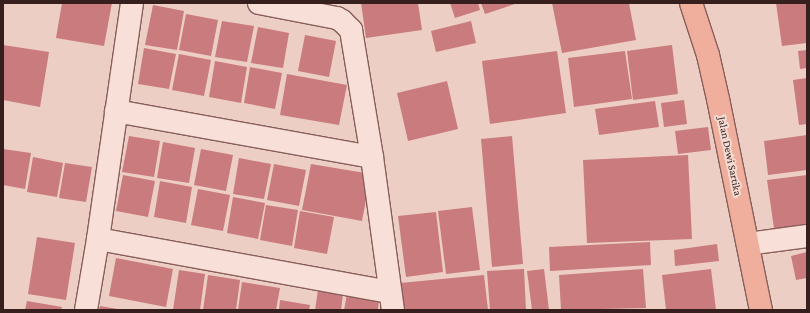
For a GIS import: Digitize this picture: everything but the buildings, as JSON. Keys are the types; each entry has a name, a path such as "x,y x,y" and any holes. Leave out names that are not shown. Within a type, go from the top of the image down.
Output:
{"main road":[{"name":"Jalan Dewi Sartika","path":"691,3 701,32 717,92 761,310"}],"street":[{"path":"86,310 98,239 132,3"},
{"path":"98,239 392,301 372,157 351,30 337,18 259,3"},
{"path":"116,111 372,157"},
{"path":"748,244 807,236"}]}
